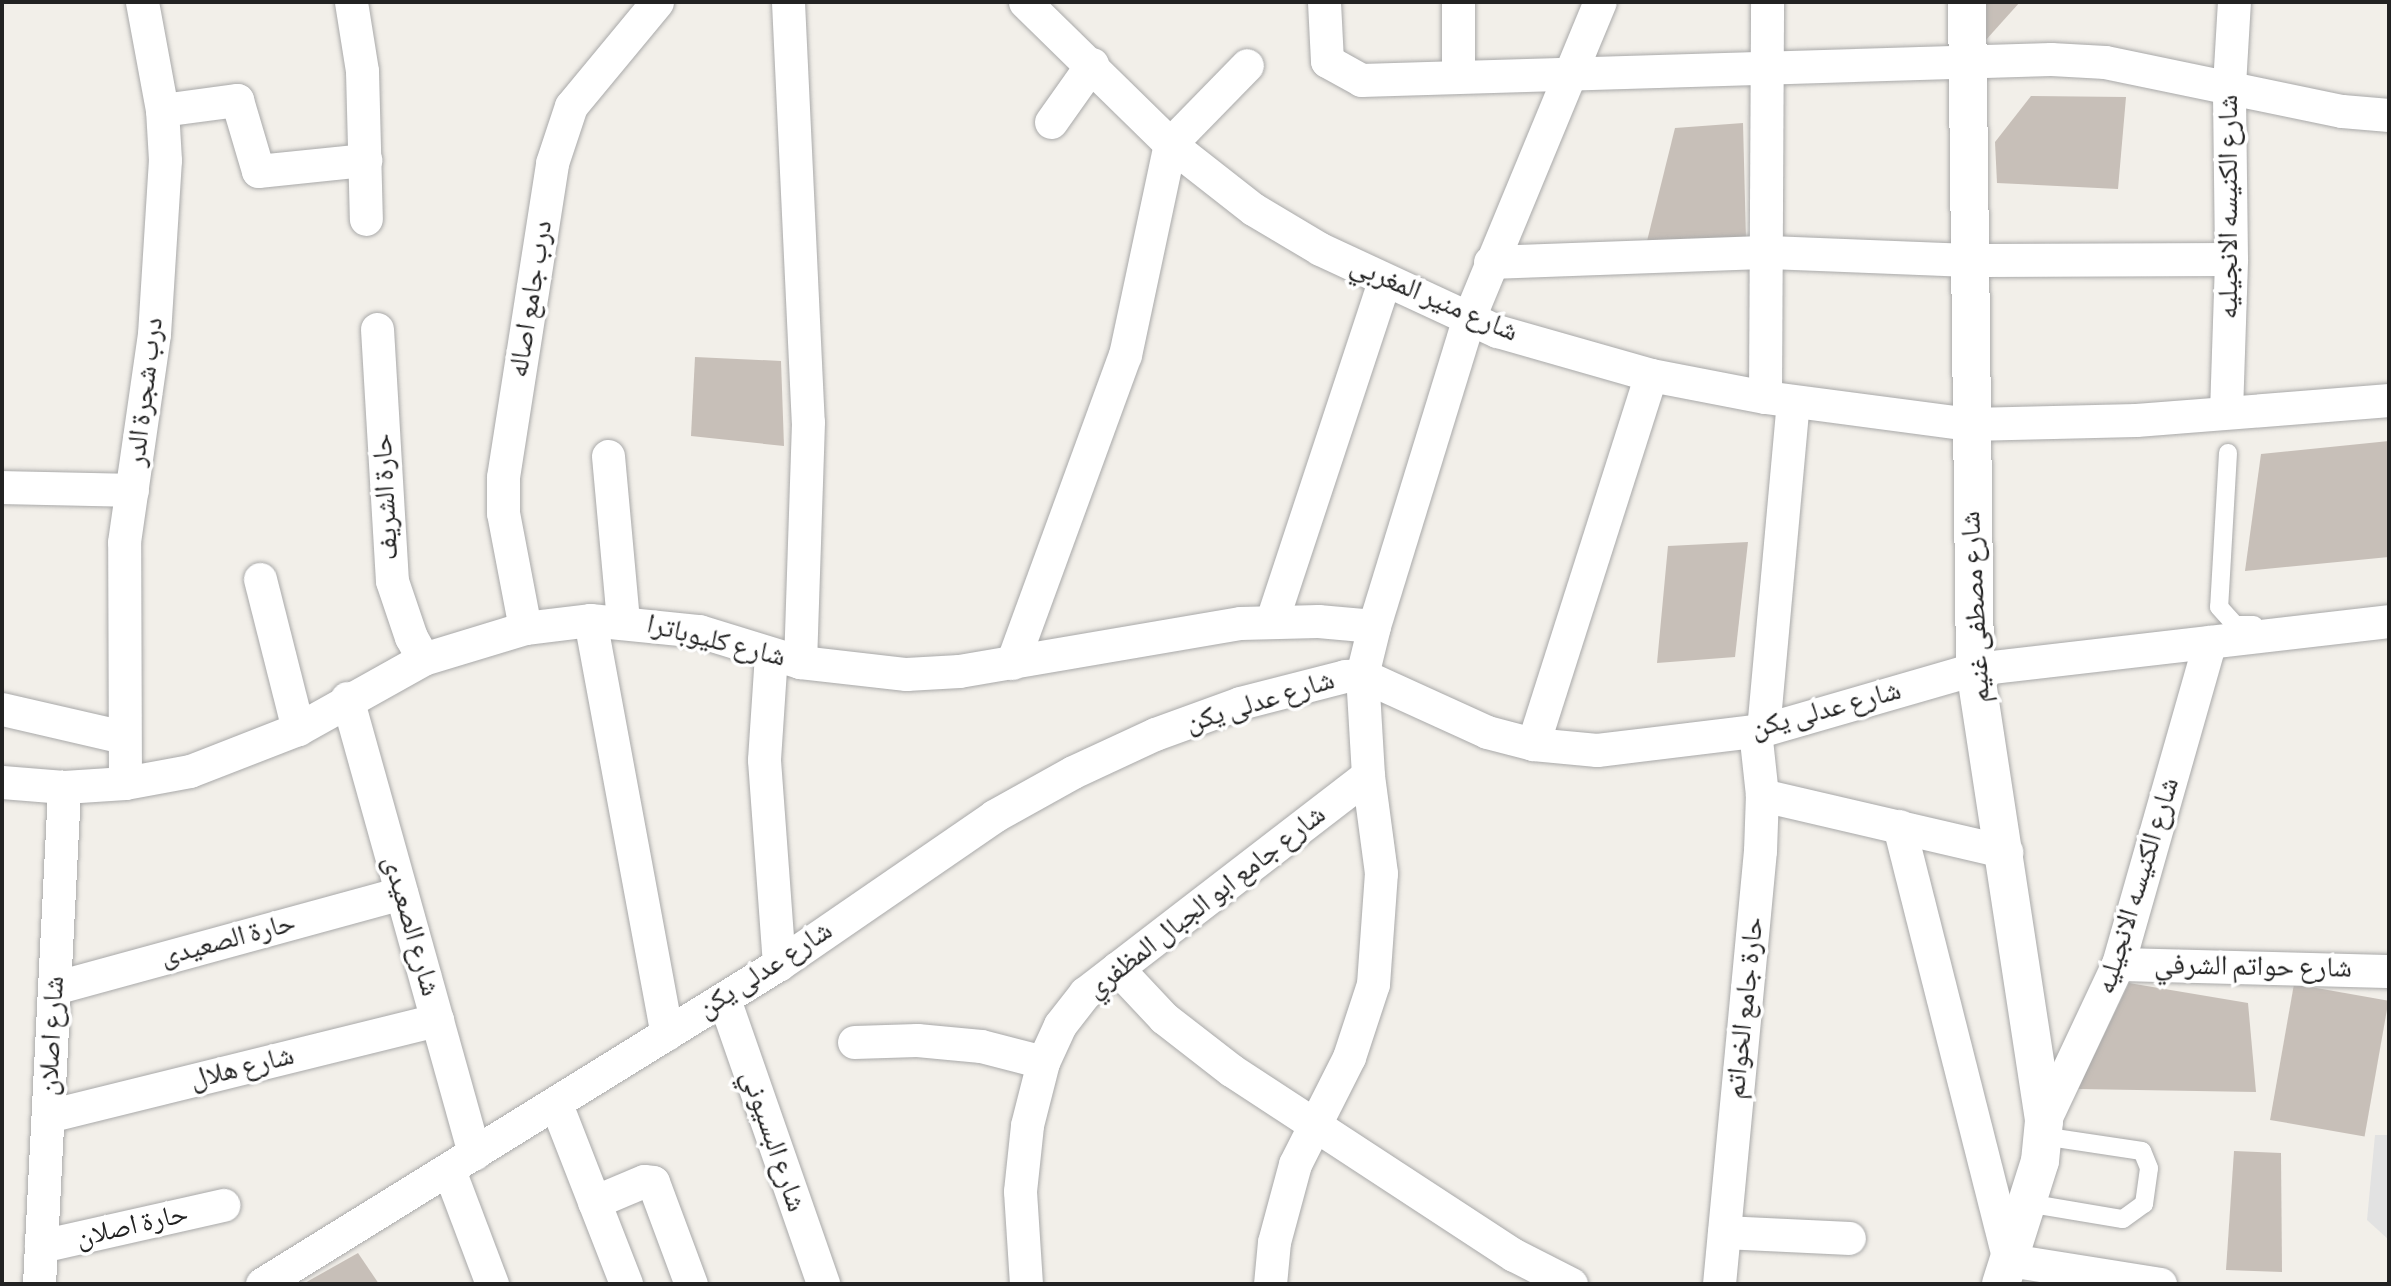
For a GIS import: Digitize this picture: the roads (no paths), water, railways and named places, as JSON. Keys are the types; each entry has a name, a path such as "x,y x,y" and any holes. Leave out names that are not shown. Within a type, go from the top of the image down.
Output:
{"street":[{"name":"درب شجرة الدر","path":"125,783 122,592 132,490 154,334 163,218 162,110 142,2"},
{"path":"351,2 362,72 366,219"},
{"name":"درب جامع اصاله","path":"525,628 506,531 503,477 552,163 571,106 657,2"},
{"path":"779,964 764,760 786,658 808,422 789,2"},
{"name":"شارع منير المغربي","path":"1025,2 1092,64 1170,144 1254,209 1384,281 1468,320 1651,375 1779,400 1970,424 2056,424 2226,412 2385,392"},
{"path":"1324,2 1327,61 1361,80 1569,70 1967,61 2105,62 2229,85 2342,111 2389,115"},
{"path":"1458,2 1458,75"},
{"path":"1270,1284 1283,1204 1311,1125 1349,1057 1373,984 1381,873 1368,775 1362,676 1374,626 1468,320 1569,70 1600,2"},
{"name":"حارة جامع الخواتم","path":"1719,1284 1762,795 1759,731 1779,400 1769,252 1767,2"},
{"name":"شارع مصطفى غنيم","path":"1967,2 1975,669 2006,852 2043,1128 2027,1203 2005,1272"},
{"name":"شارع الكنيسه الانجيليه","path":"2226,412 2231,259 2229,85 2234,2"},
{"path":"1051,122 1092,64"},
{"path":"1012,663 1125,355 1170,144 1247,65"},
{"path":"162,110 237,100 258,171 365,160"},
{"path":"1490,262 1769,252 1969,260 2231,259"},
{"path":"1272,620 1384,281"},
{"name":"حارة الشريف","path":"377,329 392,581 398,607 423,659"},
{"path":"1533,744 1651,375"},
{"path":"608,456 623,620"},
{"path":"2,487 132,490"},
{"path":"260,579 298,729"},
{"path":"590,620 667,1034"},
{"name":"شارع كليوباترا","path":"2,782 64,787 125,783 190,771 298,729 347,698 423,659 525,628 590,620 623,620 699,631 786,658 906,674 1012,663 1272,620 1374,626"},
{"name":"شارع عدلى يكن","path":"262,1284 779,964 994,816 1073,772 1155,734 1240,703 1345,676 1362,676 1383,681 1442,714 1533,744 1597,750 1759,731 1975,669 2389,621"},
{"name":"شارع الكنيسه الانجيليه","path":"2043,1128 2118,964 2210,642"},
{"name":"شارع الصعيدى","path":"347,698 437,1020 462,1162 492,1284"},
{"path":"2,709 123,737"},
{"name":"شارع جامع ابو الجبال المظفري","path":"1027,1284 1020,1191 1027,1125 1043,1062 1060,1025 1086,993 1368,775"},
{"name":"شارع اصلان","path":"39,1284 64,787"},
{"path":"1762,795 2006,852"},
{"path":"1899,826 2005,1272 2160,1284"},
{"name":"حارة الصعيدى","path":"54,988 401,892"},
{"name":"شارع حواتم الشرفي","path":"2118,964 2389,971"},
{"path":"1117,968 1164,1018 1311,1125 1514,1255 1571,1284"},
{"name":"شارع البسيوني","path":"724,999 823,1284"},
{"name":"شارع هلال","path":"48,1116 437,1020"},
{"path":"854,1042 917,1040 968,1045 1043,1062"},
{"path":"556,1104 626,1284"},
{"path":"594,1202 644,1181 653,1182 691,1284"},
{"name":"حارة اصلان","path":"41,1246 223,1205"},
{"path":"1724,1232 1849,1238"}],"lane":[{"path":"2228,453 2219,607 2227,620 2245,626 2389,606"},
{"path":"2027,1203 2123,1219 2144,1205 2149,1168 2142,1151 2043,1128"}]}
